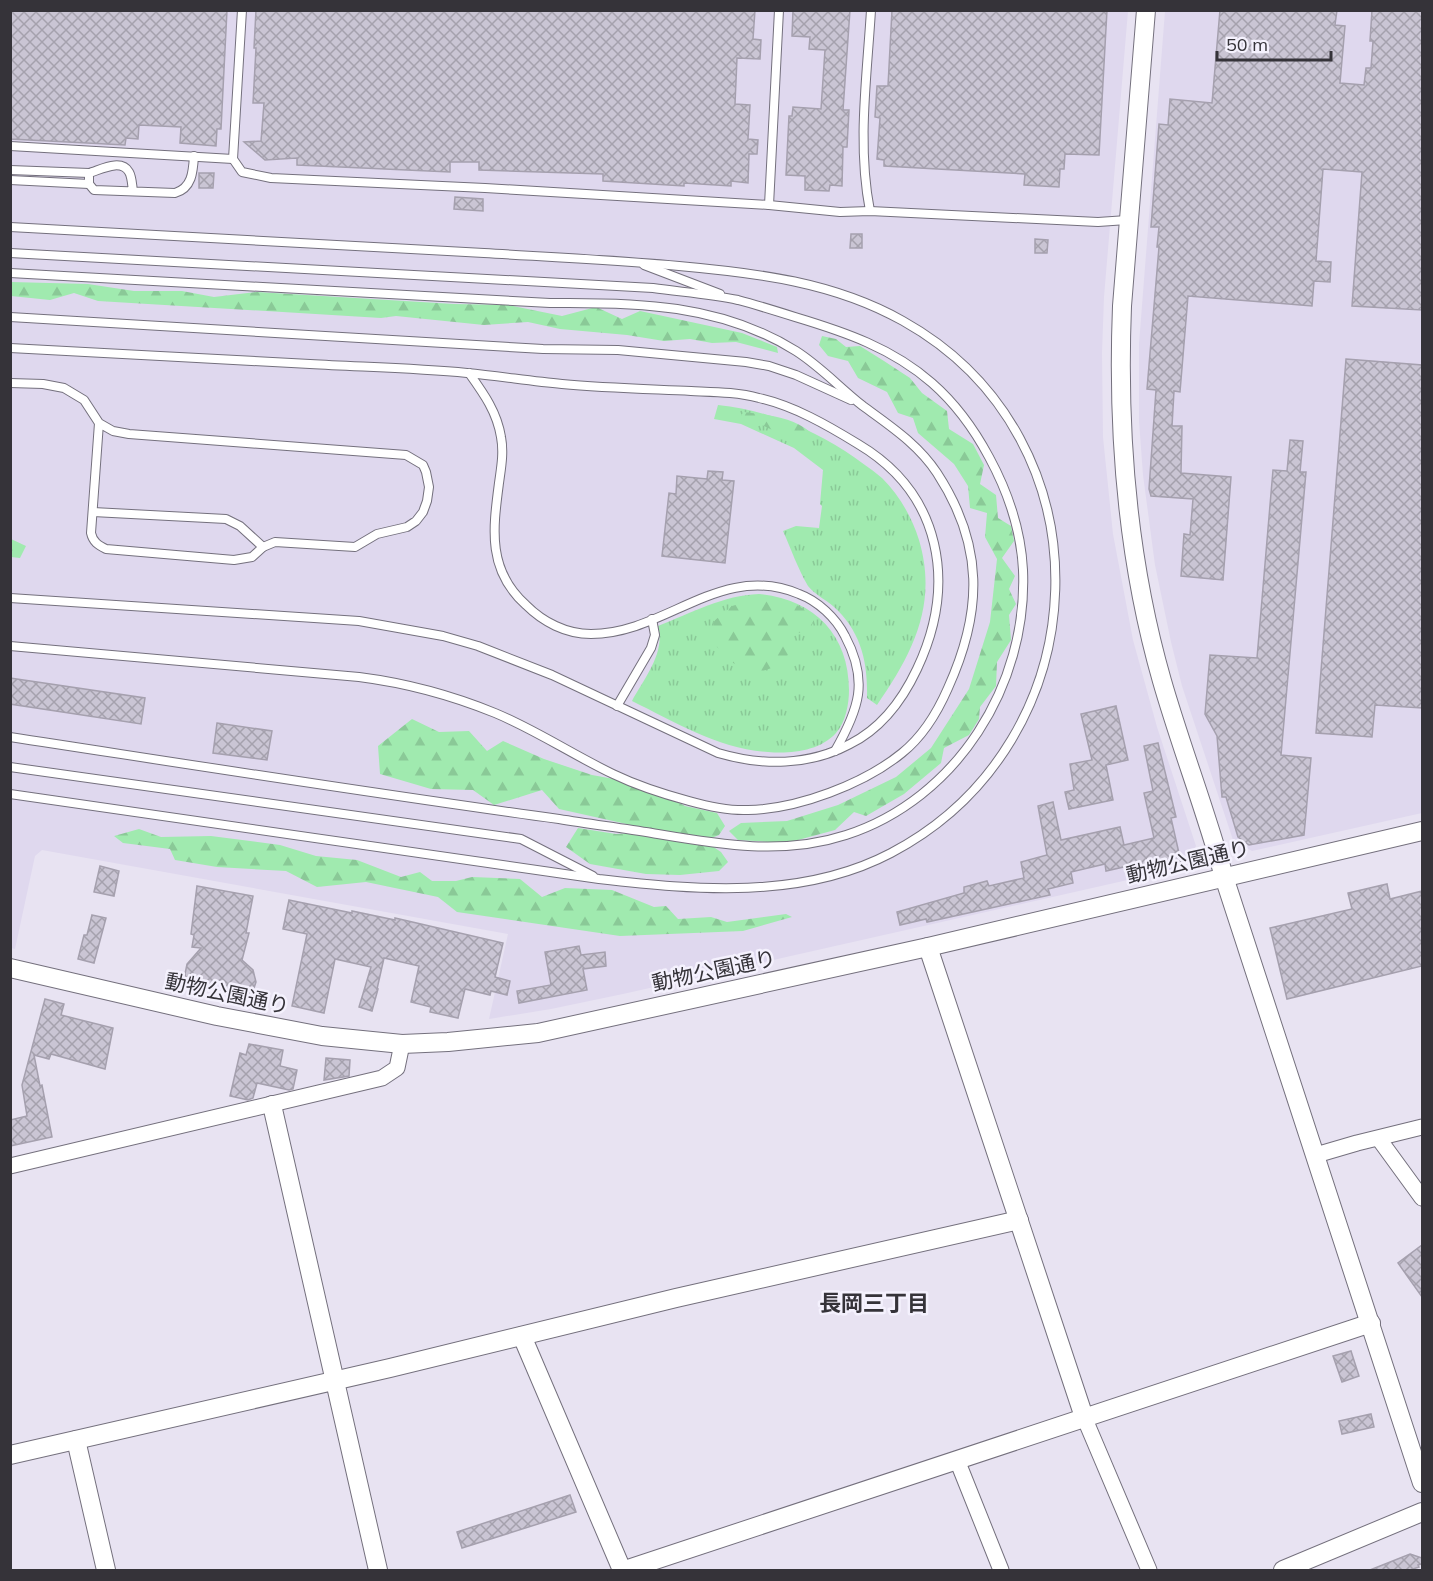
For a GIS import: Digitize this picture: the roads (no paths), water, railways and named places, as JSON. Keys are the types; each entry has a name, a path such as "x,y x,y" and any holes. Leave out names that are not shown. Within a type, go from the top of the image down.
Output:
{"street":[{"path":"1146,10 1121,345 1125,484 1146,619 1162,681 1224,877 1422,1483"},
{"name":"動物公園通り","path":"10,968 240,1020 322,1036 402,1044 538,1033 928,947 1422,831"},
{"path":"928,947 1084,1417 1149,1570"},
{"path":"10,1166 382,1078 397,1068 402,1044"},
{"path":"272,1105 378,1570"},
{"path":"1316,1155 1422,1127"},
{"path":"1378,1139 1422,1198"},
{"path":"10,1455 334,1381 676,1298 1019,1220"},
{"path":"522,1336 624,1570 1371,1323"},
{"path":"76,1440 106,1570"},
{"path":"957,1460 1001,1570"},
{"path":"1283,1570 1422,1512"}],"lane":[{"path":"242,10 233,159 242,172 271,178 769,205 840,212 870,211 1098,222 1129,220"},
{"path":"769,205 779,10"},
{"path":"870,211 865,183 864,123 871,10"},
{"path":"10,146 233,159"},
{"path":"89,173 89,184 94,190 179,192 190,182 194,171 194,156"},
{"path":"10,170 89,173 113,165 124,167 130,173 134,191"},
{"path":"10,180 89,184"},
{"path":"10,227 635,262 762,274 848,295 917,328 950,353 1001,408 1018,434 1043,490 1053,532 1056,599 1042,676 1023,723 1000,759 979,785 951,813 890,854 856,869 783,885 750,889 680,888 600,879 10,794"},
{"path":"10,254 653,288 736,299"},
{"path":"10,737 390,796 748,847 783,847 816,843 848,834 882,820 913,802 958,760 977,735 992,710 1014,653 1020,625 1023,569 1020,539 1005,488 976,433 958,409 933,384 906,363 856,336 736,299 635,262"},
{"path":"10,273 550,303 633,303 709,315 760,332 818,366 861,404 891,425 918,449 935,470 961,516 973,565 974,598 969,633 958,668 930,722 904,752 850,786 774,807 747,811 714,807 665,795 611,773 494,712 433,691 394,682 10,646"},
{"path":"10,317 709,357 769,366 796,375 861,404"},
{"path":"10,348 469,373 566,384 729,393 759,398 794,409 814,419 859,444 893,470 915,498 931,534 939,573 937,610 931,636 902,697 880,724 851,744 835,751 779,763 732,757 691,742 552,675 514,659 443,636 395,626 310,617 10,598"},
{"path":"469,373 488,398 496,414 502,438 494,540 502,573 512,591 525,605 542,618 577,633 613,632 630,628 713,593 733,587 770,584 806,596 831,616 843,632 858,666 857,703 851,723 835,751"},
{"path":"10,383 43,384 63,388 84,400 99,423 113,431 129,434 406,455 423,465 429,487 427,501 416,521 407,527 377,534 355,548 275,542 263,547 252,557 234,560 106,549 93,540 91,533 99,423"},
{"path":"93,512 226,519 240,526 263,547"},
{"path":"617,706 653,643 655,635 652,619"},
{"path":"10,767 521,839 600,879"}],"district":[{"name":"長岡三丁目","path":"874,1303"}]}
